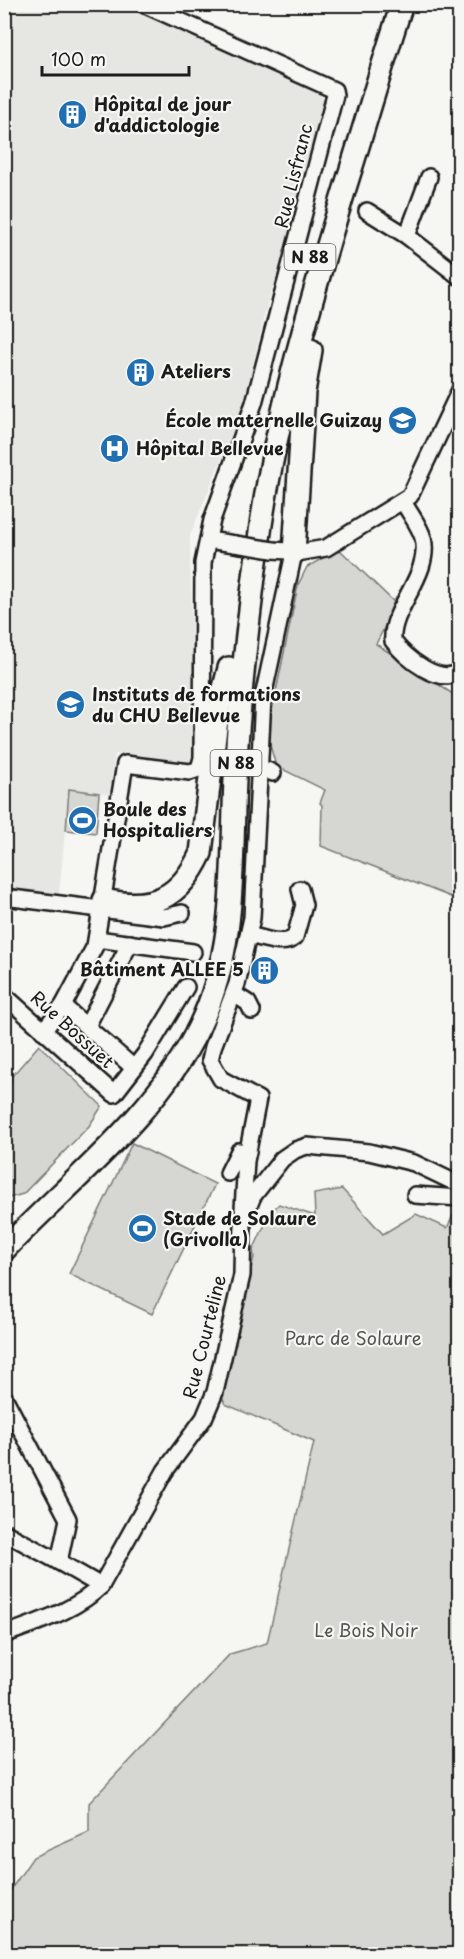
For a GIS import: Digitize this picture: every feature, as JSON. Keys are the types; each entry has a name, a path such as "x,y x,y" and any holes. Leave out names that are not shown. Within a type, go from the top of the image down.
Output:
{"highway":[{"name":"N 88","path":"5,1230 150,1083 177,1042 197,999 213,944 217,918 223,740 229,668 252,504 281,364 296,305 386,4"},
{"name":"N 88","path":"4,1250 139,1114 172,1073 200,1026 218,977 230,917 236,763 243,664 260,535 282,416 311,299 402,4"},
{"name":"N 88","path":"294,553 304,392 319,301 311,299"},
{"name":"N 88","path":"104,905 159,901 178,890 192,873 201,854 218,711 229,668"}],"street":[{"name":"Rue Lisfranc","path":"143,4 334,90 335,95 254,403 212,520 208,540"},
{"path":"407,236 429,177"},
{"path":"367,211 407,236 459,277"},
{"path":"43,1031 63,1006 96,939 104,905 125,764 190,772 199,769 202,758 205,645 203,563 208,540 294,553 326,548 410,496 459,390"},
{"path":"403,501 423,538 423,549 418,578 395,624 393,641 398,648 437,675 448,677 459,671"},
{"path":"274,941 256,857 260,749 263,697 294,553"},
{"path":"260,749 267,757 269,774"},
{"path":"4,897 104,905 164,917 182,913"},
{"path":"243,1220 248,1152 258,1100 221,1080 210,1060 234,994 274,941 295,936 304,901"},
{"path":"96,939 195,953"},
{"path":"87,1026 130,944"},
{"path":"63,1006 134,1068 186,987"},
{"path":"234,994 249,1008"},
{"name":"Rue Bossuet","path":"4,995 114,1094 134,1068"},
{"name":"Rue Courteline","path":"4,1635 62,1611 92,1594 101,1586 165,1471 204,1418 210,1405 242,1275 243,1220 253,1196 265,1178 282,1160 295,1150 306,1146 369,1152 414,1163 459,1185"},
{"path":"228,1173 239,1151 248,1152"},
{"path":"415,1196 459,1198"},
{"path":"4,1397 68,1519 59,1562"},
{"path":"4,1532 101,1586"}],"shaded area":[{"name":"Hôpital Bellevue","path":"5,5 122,5 319,93 323,100 285,250 265,312 244,403 190,536 193,761 189,764 115,754 109,794 69,789 59,895 5,888"}],"green space":[{"path":"339,549 396,604 376,644 459,698 460,893 456,899 321,846 322,805 320,803 325,790 276,766 267,735 298,585 307,567"},
{"name":"Boule des Hospitaliers","path":"69,789 99,793 96,833 66,830"},
{"path":"39,1045 102,1106 89,1126 23,1194 5,1199 5,1104 12,1076"},
{"name":"Stade de Solaure (Grivolla)","path":"132,1143 215,1184 152,1314 69,1274"},
{"path":"342,1189 383,1234 416,1214 447,1228 459,1203 459,1954 5,1954 5,1898 33,1857 89,1832 89,1803 230,1654 267,1643 314,1442 225,1404 219,1390 254,1257 253,1250 271,1212 279,1204 315,1216 314,1194"}],"place":[{"name":"Hôpital de jour d'addictologie","path":"73,115"},
{"name":"Ateliers","path":"140,372"},
{"name":"École maternelle Guizay","path":"403,421"},
{"name":"Hôpital Bellevue","path":"115,449"},
{"name":"Instituts de formations du CHU Bellevue","path":"71,705"},
{"name":"Boule des Hospitaliers","path":"82,820"},
{"name":"Bâtiment ALLEE 5","path":"265,970"},
{"name":"Stade de Solaure (Grivolla)","path":"142,1229"}],"park label":[{"name":"Parc de Solaure","path":"353,1339"},
{"name":"Le Bois Noir","path":"366,1631"}]}
